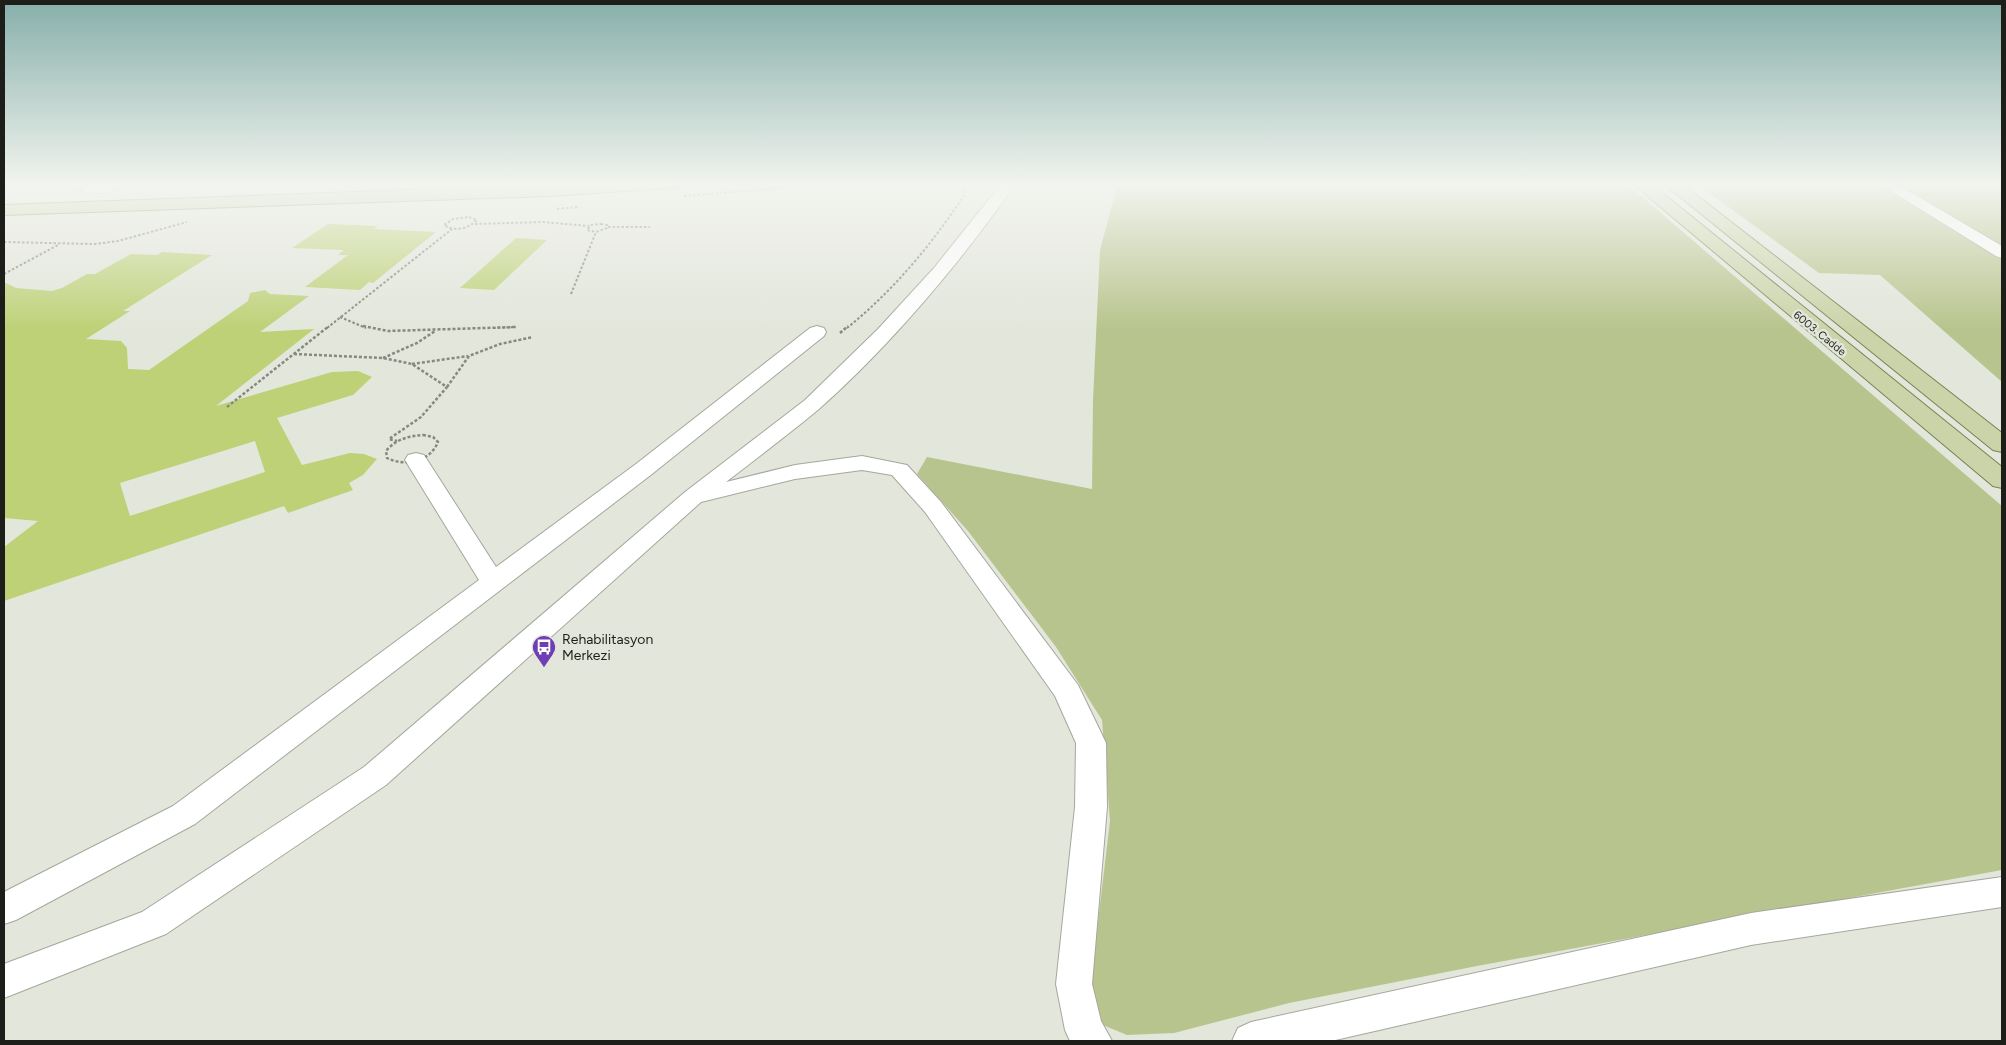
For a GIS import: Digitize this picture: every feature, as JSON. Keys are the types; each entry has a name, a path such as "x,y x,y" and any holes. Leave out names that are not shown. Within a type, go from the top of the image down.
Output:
{"main road":[{"name":"6003. Cadde","path":"1699,232 2002,480"},
{"name":"6003. Cadde","path":"1732,232 2002,445"}],"street":[{"path":"4,982 154,924 375,776 693,497 812,404 885,334 940,272 969,232"},
{"path":"1967,232 2002,253"},
{"path":"4,909 184,815 644,469 829,333"},
{"path":"416,460 493,582"},
{"path":"693,497 795,472 862,463 899,470 933,507 1002,600 1068,692 1091,744 1091,807 1074,984 1084,1030 1093,1041"},
{"path":"1251,1041 1751,929 2002,892"}],"path":[{"path":"227,407 448,232"},
{"path":"571,294 596,232"},
{"path":"829,333 883,299 940,232"},
{"path":"4,242 59,245 4,274"},
{"path":"340,317 367,328 388,331 516,327"},
{"path":"383,358 417,343 437,330"},
{"path":"294,354 383,358 412,364 469,356 500,344 533,337"},
{"path":"397,441 389,439 416,422 438,401 469,356"},
{"path":"412,364 447,387"}],"green space":[{"path":"1105,232 1683,232 2002,506 2002,870 1477,966 1289,1003 1174,1033 1127,1035 1098,1023 1090,989 1110,821 1102,720 1056,647 968,531 917,474 927,457 1092,489 1093,400 1100,250"},
{"path":"1763,232 2002,232 2002,382 1880,275 1819,273"}],"building":[{"path":"316,232 436,232 373,283 369,282 360,290 305,287 348,255 338,255 344,250 292,248"},
{"path":"516,238 547,240 494,290 460,288"},
{"path":"162,252 212,255 123,311 130,311 86,339 121,341 127,348 128,369 149,370 248,301 250,293 265,290 270,294 309,296 260,332 314,329 216,406 332,372 358,371 372,377 353,395 277,418 302,465 350,453 364,454 377,459 363,475 349,483 353,490 288,513 284,506 4,601 4,547 38,521 4,518 4,282 16,288 52,291 62,288 87,274 95,274 131,254 157,255","holes":["255,441 265,472 130,516 120,483"]}],"place":[{"name":"Rehabilitasyon Merkezi","path":"544,668"}]}
